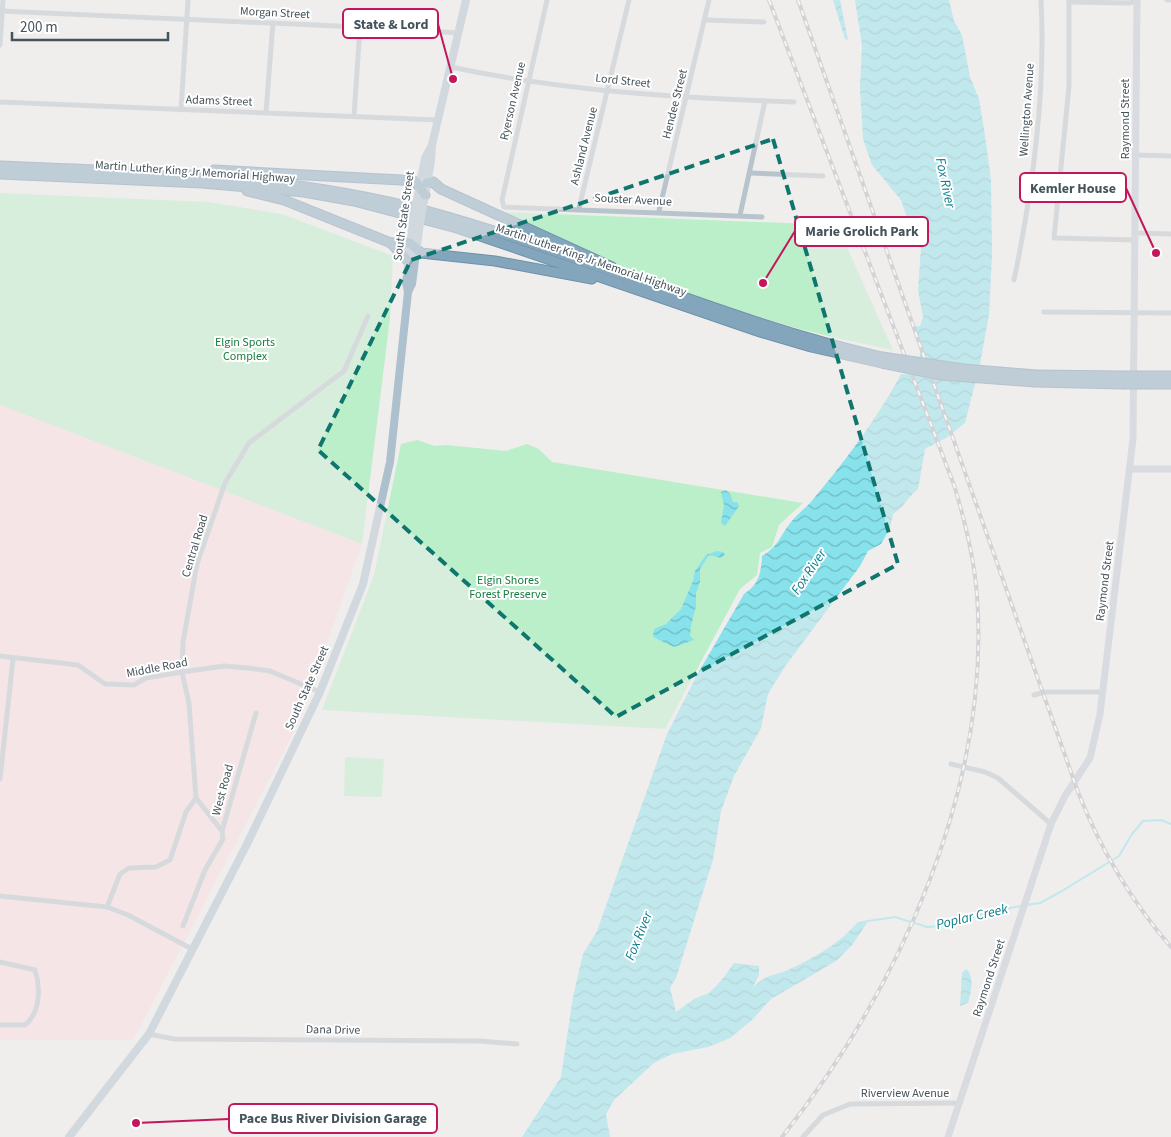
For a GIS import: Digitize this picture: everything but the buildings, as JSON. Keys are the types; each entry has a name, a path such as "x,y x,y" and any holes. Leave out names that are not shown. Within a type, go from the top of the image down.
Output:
{"highway":[{"name":"Martin Luther King Jr Memorial Highway","path":"0,166 254,179 352,194 464,222 792,334 882,360"},
{"path":"99,170 227,170 401,180 422,184 433,182 441,189 662,290"},
{"name":"Martin Luther King Jr Memorial Highway","path":"0,174 202,182 304,192 406,213 466,231 802,344 882,360 1035,378 1148,380 1171,376"},
{"path":"202,182 284,200 390,243 414,246 422,253 494,261 576,275 669,300"},
{"path":"422,184 425,194"},
{"path":"390,243 408,261"},
{"name":"Martin Luther King Jr Memorial Highway","path":"1148,380 1171,384"}],"main road":[{"name":"South State Street","path":"408,292 412,284 414,246 424,158 432,145 466,0"},
{"name":"South State Street","path":"419,205 425,194"},
{"name":"South State Street","path":"69,1137 150,1034 247,844 320,692 363,584 377,525 394,433 408,292 406,283 408,261 414,246"}],"street":[{"path":"0,45 3,0"},
{"path":"181,110 188,0"},
{"name":"Ryerson Avenue","path":"504,207 502,200 547,0"},
{"name":"Ashland Avenue","path":"579,208 629,0"},
{"name":"Hendee Street","path":"659,211 706,20 709,0"},
{"name":"Wellington Avenue","path":"1014,280 1023,240 1037,133 1041,63 1041,0"},
{"path":"1138,0 1130,2 1069,1 1069,86 1054,238 1136,237 1171,234"},
{"name":"Raymond Street","path":"948,1137 1051,824 1065,796 1090,758 1103,692 1130,469 1134,419 1138,0"},
{"name":"Morgan Street","path":"1,11 458,33"},
{"path":"706,20 764,22"},
{"path":"266,112 273,23"},
{"path":"354,116 360,27"},
{"name":"Lord Street","path":"451,67 528,81 608,90 687,98 794,102"},
{"path":"740,215 765,101"},
{"name":"Adams Street","path":"0,102 438,120"},
{"path":"1136,156 1171,156"},
{"path":"750,174 823,176"},
{"name":"Souster Avenue","path":"504,207 579,208 762,216"},
{"path":"1044,312 1171,313"},
{"name":"Central Road","path":"196,798 189,703 182,672 183,642 197,564 225,483 249,443 344,371 368,316"},
{"path":"1130,469 1171,469"},
{"name":"Middle Road","path":"0,656 78,665 105,684 134,685 146,678 224,666 270,671 320,692"},
{"path":"0,779 13,659"},
{"path":"1034,695 1045,692 1103,692"},
{"name":"West Road","path":"183,926 205,870 223,839 222,831 256,713"},
{"path":"951,764 984,772 998,778 1051,824"},
{"path":"106,907 120,874 129,868 156,867 170,860 186,812 196,798 222,831"},
{"path":"0,896 106,907 128,915 192,949"},
{"path":"0,962 35,970 39,982 33,1018 25,1025 0,1025"},
{"name":"Dana Drive","path":"150,1034 174,1039 480,1041 517,1044"},
{"name":"Riverview Avenue","path":"803,1137 823,1115 843,1106 862,1102 960,1103"}],"highlighted area":[{"path":"773,139 898,564 616,717 318,450 411,260"}],"shaded area":[{"path":"0,397 362,544 299,722 133,1040 0,1040"}],"green space":[{"name":"Elgin Sports Complex","path":"0,193 209,202 282,214 393,256 390,318 362,544 0,405"},
{"path":"504,212 837,225 893,350 827,336 729,308 666,285 619,265"},
{"name":"Elgin Shores Forest Preserve","path":"417,440 435,446 446,445 506,451 527,444 539,449 552,462 803,503 779,525 772,547 760,553 757,575 740,589 665,729 322,710 374,575 401,444"},
{"path":"345,757 384,759 382,797 344,796"}],"water":[{"path":"833,0 840,0 848,40 845,39"},
{"name":"Fox River","path":"855,0 949,0 954,21 962,35 970,77 979,99 991,181 992,255 989,315 980,364 965,423 946,438 925,449 918,489 893,514 890,528 881,544 868,551 860,566 786,665 768,694 761,728 734,776 721,811 713,860 676,978 670,988 676,1012 694,999 709,993 721,981 734,963 759,966 759,975 753,987 767,977 788,970 817,955 842,938 858,922 869,920 852,945 836,961 771,999 752,1020 730,1038 708,1047 672,1054 654,1063 614,1100 606,1114 610,1137 522,1137 561,1077 573,997 583,954 597,931 667,734 697,675 744,594 756,582 760,573 762,556 775,545 791,522 810,503 847,457 871,424 901,374 912,373 919,364 920,351 914,326 920,326 923,317 918,290 921,248 914,238 901,200 872,165 863,139 860,88 862,45"},
{"path":"726,490 733,502 737,502 739,506 725,526 721,523 724,505 721,492"},
{"path":"717,551 723,552 725,555 721,558 709,555 700,569 700,582 696,593 696,606 690,636 694,640 674,647 655,638 653,636 654,629 666,624 681,609 693,581 695,571 706,555"},
{"path":"966,969 971,976 971,990 968,1003 960,1006 962,973"}],"waterway":[{"name":"Poplar Creek","path":"1026,905 1040,903 1119,856 1132,834 1143,821 1161,820 1171,824"},
{"name":"Poplar Creek","path":"868,921 895,917 927,927 942,926 993,911 1021,906"}],"railway":[{"path":"769,0 954,485 969,539 977,595 977,668 969,740 952,812 929,883 899,951 864,1017 825,1079 782,1137"},
{"path":"798,0 1078,792 1096,833 1118,873 1130,893 1171,947"}],"place":[{"name":"State & Lord","path":"453,79"},
{"name":"Kemler House","path":"1156,253"},
{"name":"Marie Grolich Park","path":"763,283"},
{"name":"Pace Bus River Division Garage","path":"136,1123"}]}
